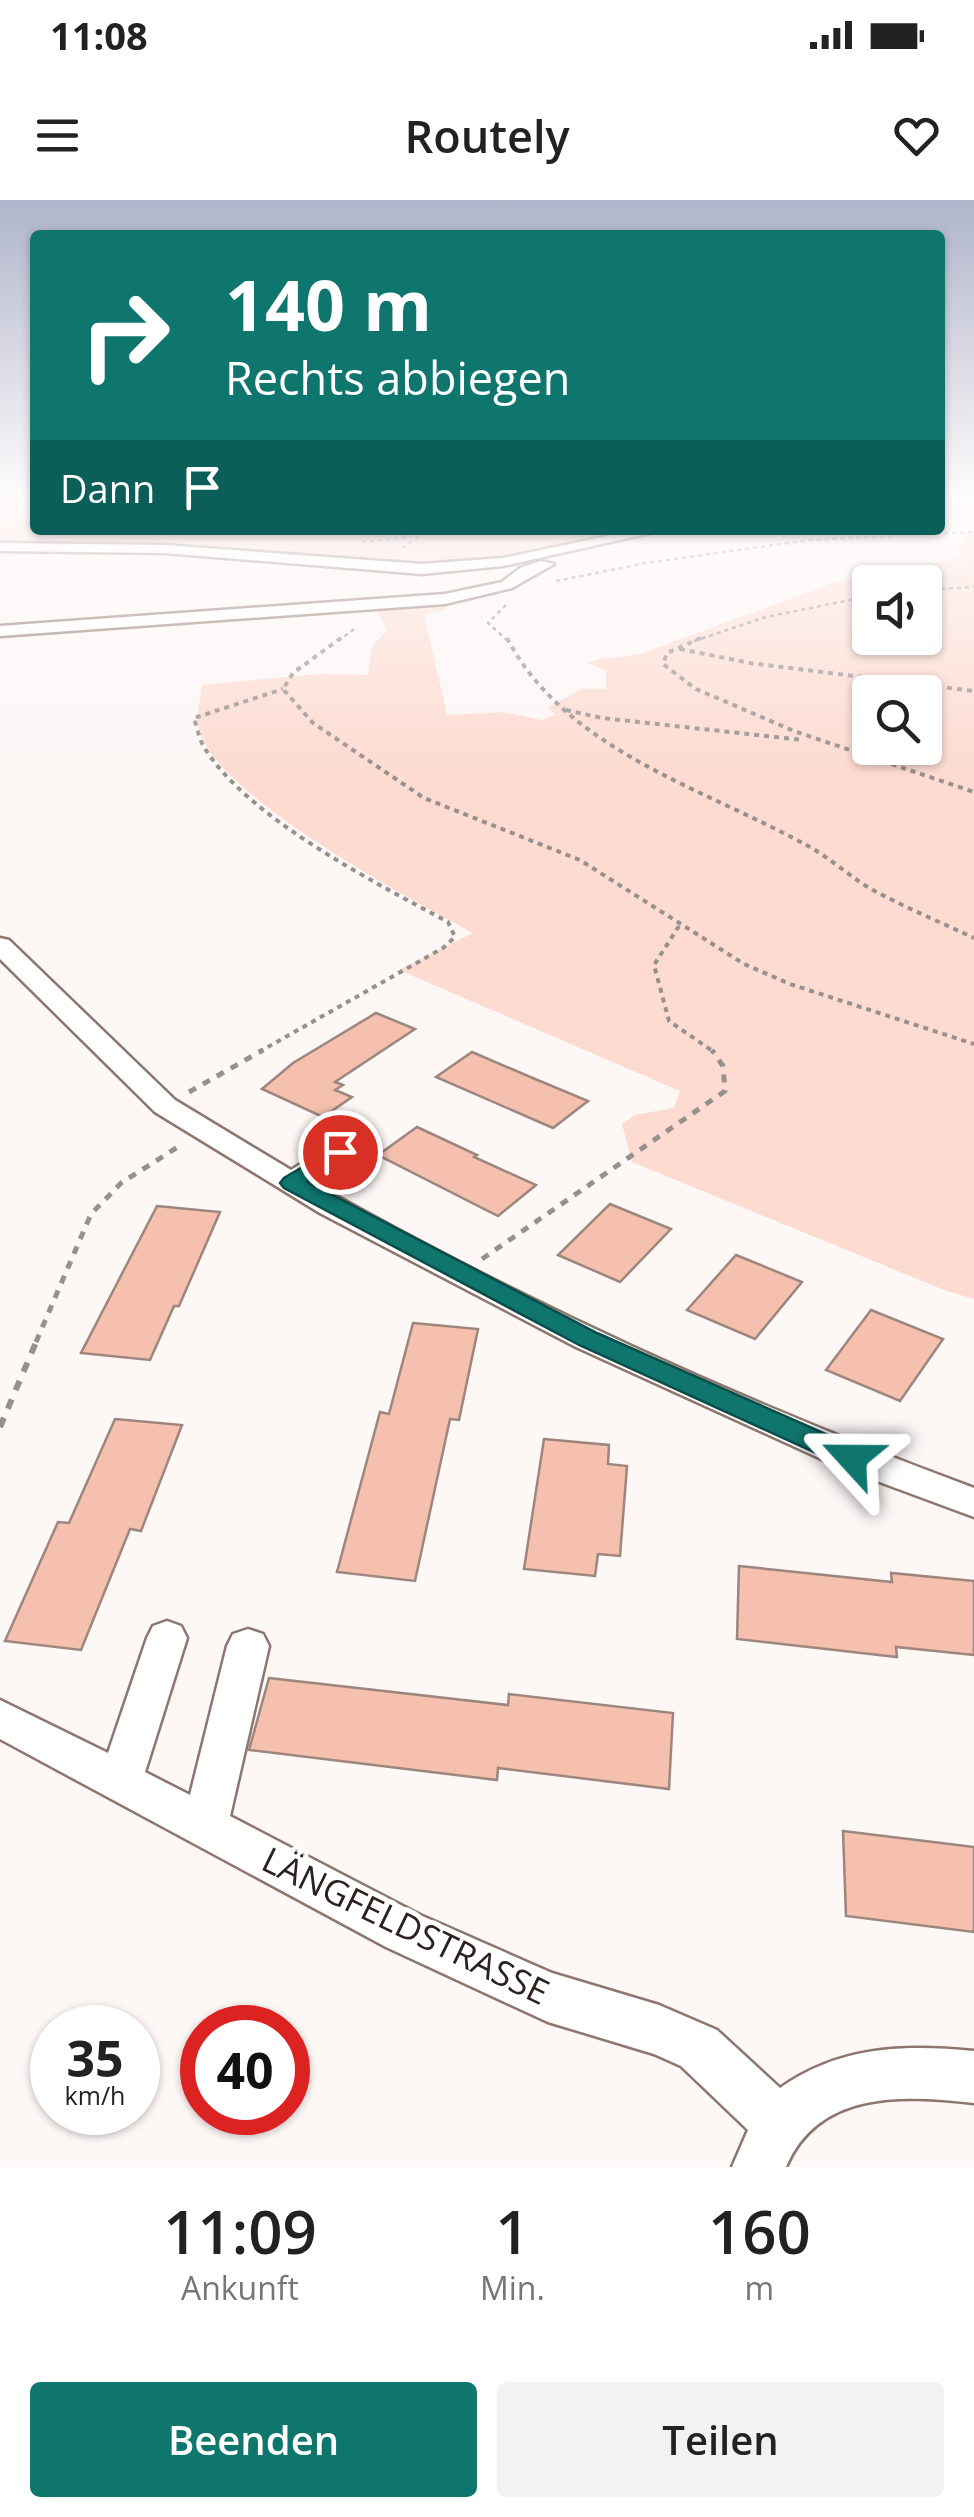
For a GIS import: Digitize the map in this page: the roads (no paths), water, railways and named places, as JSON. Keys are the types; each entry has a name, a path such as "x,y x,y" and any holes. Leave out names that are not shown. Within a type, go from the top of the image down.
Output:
{"street":[{"path":"0,631 382,605 470,596 496,587"},
{"path":"0,945 165,1106 206,1134 588,1339 852,1458 974,1503"},
{"path":"292,1183 340,1152"},
{"path":"121,1779 166,1638"},
{"path":"205,1824 248,1646"},
{"name":"LÄNGFELDSTRASSE","path":"0,1718 422,1940 548,1996 659,2030 699,2048 769,2144 798,2103 852,2078 930,2071 974,2076"}]}
